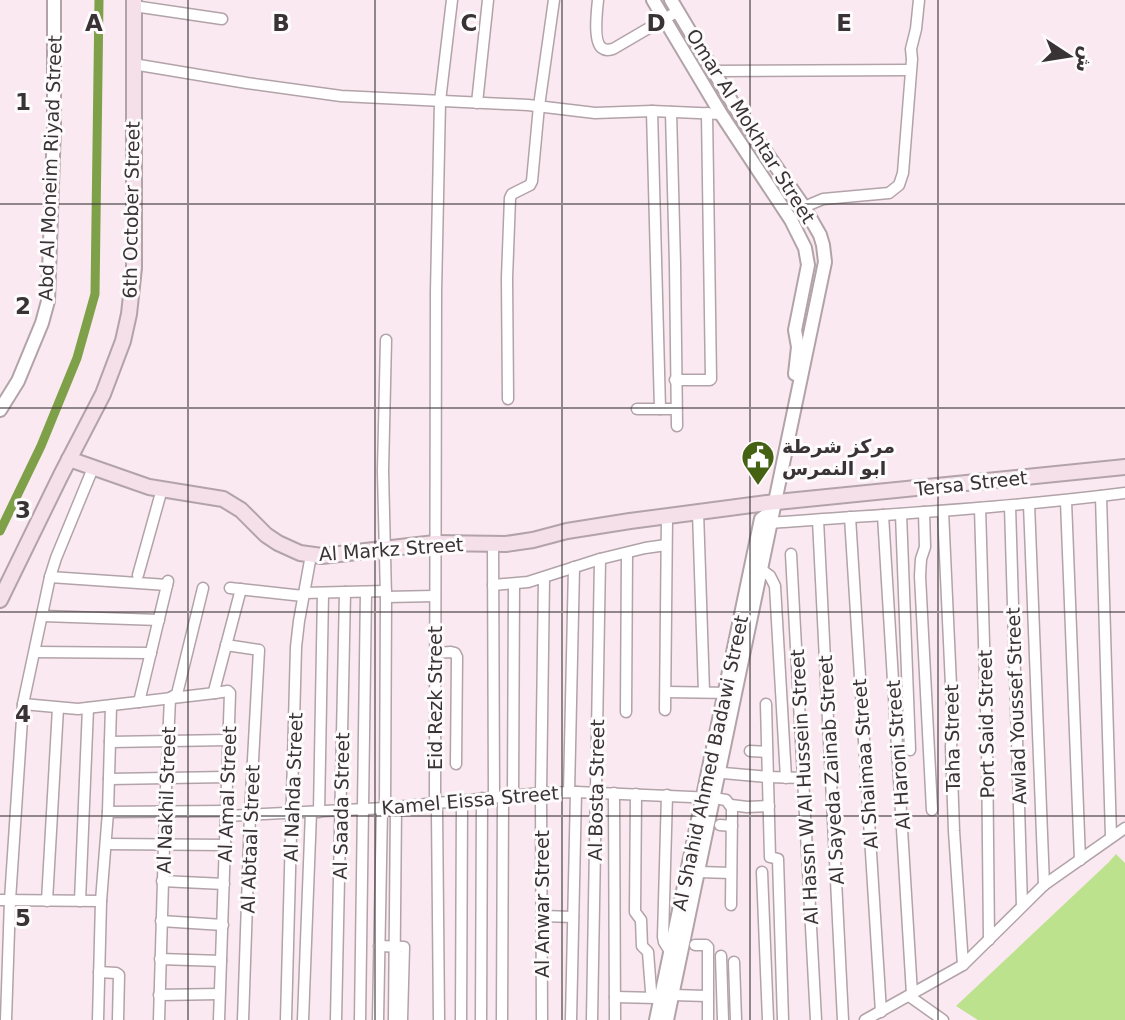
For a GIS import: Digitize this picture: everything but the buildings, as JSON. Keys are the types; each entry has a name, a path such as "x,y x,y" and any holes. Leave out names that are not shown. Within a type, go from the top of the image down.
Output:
{"main road":[{"name":"6th October Street","path":"0,600 107,385 123,341 134,268 134,3"},
{"name":"Al Markz Street","path":"69,459 138,483 223,499 241,510 267,535 288,549 322,556 435,543 520,543 567,531 776,502"},
{"name":"Tersa Street","path":"776,502 1125,467"}],"street":[{"name":"Abd Al Moneim Riyad Street","path":"0,410 18,381 42,323 48,301 54,127 54,0"},
{"name":"Eid Rezk Street","path":"439,1020 438,811 435,795 436,292 440,101 452,0"},
{"path":"477,103 488,0"},
{"path":"508,399 507,278 510,198 512,194 530,186 532,181 539,106 554,0"},
{"path":"598,0 597,38 602,49 614,49 672,11"},
{"name":"Omar Al Mokhtar Street","path":"653,0 672,11 691,48 713,71 729,115 804,207 823,245 825,262 776,502"},
{"path":"804,207 823,199 889,193 902,178 911,49 919,0"},
{"path":"134,3 222,19"},
{"path":"691,48 791,220 807,253 808,265 795,334 798,347 795,374 799,393"},
{"path":"133,64 341,96 539,106 595,114 652,111 729,115"},
{"path":"713,71 911,70"},
{"path":"652,111 660,409"},
{"path":"671,112 677,426"},
{"path":"676,380 711,379 707,113"},
{"path":"386,340 383,471 387,808 394,947 394,1020"},
{"path":"638,410 676,409"},
{"path":"6,1020 5,900 23,704 50,577 93,468"},
{"path":"138,575 162,489"},
{"path":"772,520 818,520 1010,506 1125,493"},
{"path":"1101,496 1111,837"},
{"path":"1066,501 1080,860"},
{"name":"Al Shahid Ahmed Badawi Street","path":"730,693 762,570 776,502"},
{"path":"1029,504 1044,885"},
{"name":"Awlad Youssef Street","path":"1010,506 1022,906"},
{"name":"Port Said Street","path":"981,508 989,940"},
{"name":"Taha Street","path":"943,511 962,964"},
{"path":"698,512 704,692"},
{"path":"924,512 925,547 920,576 932,810"},
{"path":"901,514 909,750"},
{"name":"Al Haroni Street","path":"883,515 911,995"},
{"path":"665,710 667,516"},
{"name":"Al Shahid Ahmed Badawi Street","path":"656,1020 699,872 709,798 761,519 765,516 772,520"},
{"name":"Al Shaimaa Street","path":"850,517 882,1015"},
{"name":"Al Sayeda Zainab Street","path":"818,520 843,1020"},
{"path":"493,545 503,796"},
{"path":"493,585 544,578 600,559 666,545"},
{"path":"626,712 627,553"},
{"name":"Al Hassn W Al Hussein Street","path":"792,554 816,1020"},
{"name":"Al Nahda Street","path":"286,1020 296,647 311,555"},
{"name":"Al Bosta Street","path":"592,1020 600,559"},
{"path":"571,1020 573,567"},
{"path":"762,570 770,576 775,586 786,778"},
{"path":"50,577 168,583 139,702"},
{"name":"Al Anwar Street","path":"542,1020 544,578"},
{"path":"502,1020 503,796 514,584"},
{"name":"Al Nakhil Street","path":"159,1020 170,698 177,694 203,588"},
{"path":"23,704 88,709 215,692 236,588 304,595 366,592 435,596"},
{"name":"Al Saada Street","path":"336,1020 345,592"},
{"path":"360,1020 366,592"},
{"path":"303,1020 315,812 323,593"},
{"path":"43,616 159,620"},
{"name":"Al Abtaal Street","path":"226,645 259,650 243,1020"},
{"path":"34,652 151,653"},
{"path":"435,653 451,652 457,657 456,764"},
{"name":"Al Amal Street","path":"215,692 230,693 219,1020"},
{"path":"666,692 730,693"},
{"path":"766,704 770,857 778,859 783,1020"},
{"path":"98,1020 111,706"},
{"path":"47,901 58,708"},
{"path":"79,901 88,709"},
{"path":"110,741 229,740"},
{"path":"750,751 767,752"},
{"path":"714,772 803,778"},
{"path":"109,779 228,777"},
{"name":"Kamel Eissa Street","path":"108,811 250,815 387,808 573,792 709,798 726,800 731,805"},
{"path":"614,793 615,1020"},
{"path":"636,794 635,912 641,918 642,946 649,954 651,991 664,997"},
{"path":"667,795 663,936 669,950"},
{"path":"481,1020 482,798"},
{"name":"Al Shahid Ahmed Badawi Street","path":"667,1020 664,997 669,950 709,798"},
{"path":"461,1020 462,800"},
{"path":"731,905 731,805 769,806"},
{"path":"378,1020 379,946 387,808"},
{"path":"720,825 732,826"},
{"path":"865,1020 882,1015 962,964 1044,885 1125,828"},
{"path":"106,844 226,845"},
{"path":"699,872 731,873"},
{"path":"762,872 768,1020"},
{"path":"162,881 224,884"},
{"path":"664,891 683,894"},
{"path":"5,900 101,901"},
{"path":"543,916 573,917"},
{"path":"161,921 223,925"},
{"path":"695,945 708,947 708,1020"},
{"path":"379,946 404,947 402,1020"},
{"path":"646,948 653,946 669,950"},
{"path":"720,956 723,1020"},
{"path":"160,960 221,961"},
{"path":"734,962 736,1020"},
{"path":"99,972 119,975 118,1020"},
{"path":"159,995 219,994"},
{"path":"911,995 943,1020"},
{"path":"615,997 708,996"}],"green space":[{"path":"1116,854 1125,863 1125,1020 978,1020 956,1006 1109,862"}],"waterway":[{"path":"0,531 41,446 77,358 95,294 99,0"}],"place":[{"name":"مركز شرطة ابو النمرس","path":"758,487"}]}
